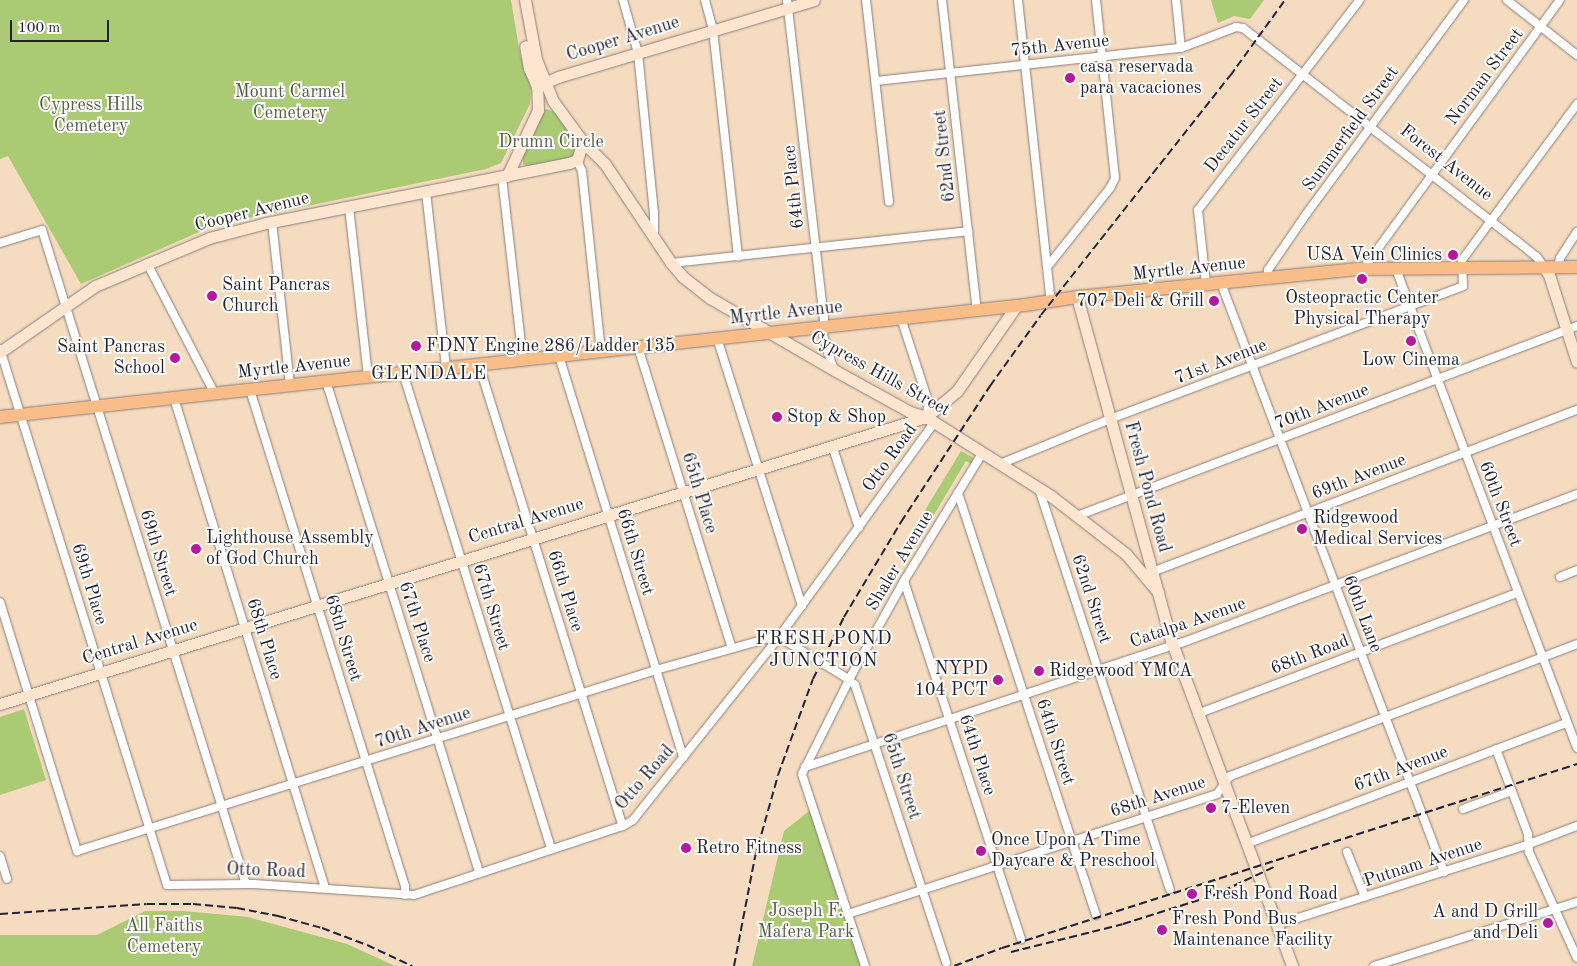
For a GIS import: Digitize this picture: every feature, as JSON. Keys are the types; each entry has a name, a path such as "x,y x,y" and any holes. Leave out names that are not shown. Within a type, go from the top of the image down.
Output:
{"main road":[{"name":"Cypress Hills Street","path":"517,0 530,68 582,142 605,164 670,263 683,277 710,298 834,370 910,412 930,420 1039,489 1126,554 1158,592"},
{"name":"Cypress Hills Street","path":"525,0 541,84"},
{"name":"Cooper Avenue","path":"541,84 713,30 788,4 814,0"},
{"path":"505,176 538,110 541,84"},
{"path":"538,110 546,106 557,107"},
{"path":"577,160 582,142"},
{"name":"Cooper Avenue","path":"0,351 95,286 209,238 272,222 577,160"},
{"name":"Forest Avenue","path":"1544,267 1549,274 1572,328 1577,362"},
{"name":"Myrtle Avenue","path":"0,417 1016,306 1077,297 1363,269 1577,267"},
{"name":"Fresh Pond Road","path":"1077,297 1172,646 1292,966"},
{"name":"Central Avenue","path":"0,704 832,444 930,420 957,391 1016,306"},
{"name":"Cypress Hills Street","path":"1126,554 1139,558 1152,572"}],"street":[{"path":"623,0 638,53 654,214 654,236"},
{"path":"704,0 713,30 738,257"},
{"path":"866,0 889,202"},
{"name":"62nd Street","path":"942,0 977,310"},
{"path":"1018,0 1051,302"},
{"path":"1048,266 1110,188 1115,178 1096,0"},
{"path":"1176,0 1182,48"},
{"name":"Decatur Street","path":"1206,284 1198,210 1360,0"},
{"name":"Summerfield Street","path":"1269,278 1268,270 1298,226 1464,0"},
{"path":"1507,0 1577,55"},
{"name":"Norman Street","path":"1363,269 1560,0"},
{"name":"64th Place","path":"788,4 816,248 824,326 823,335 834,370"},
{"name":"75th Avenue","path":"876,81 1182,48 1236,27 1243,28"},
{"name":"Forest Avenue","path":"1243,28 1538,257 1544,267"},
{"path":"1463,268 1462,260 1577,104"},
{"path":"577,160 582,171 601,351"},
{"path":"505,176 523,360"},
{"path":"426,192 446,368"},
{"path":"349,207 368,377"},
{"path":"272,222 290,385"},
{"name":"69th Street","path":"0,243 42,230 246,884"},
{"path":"670,263 968,231"},
{"path":"1558,267 1560,258 1577,232"},
{"path":"147,263 215,394"},
{"name":"71st Avenue","path":"1000,464 1110,419 1463,286 1463,268"},
{"name":"60th Street","path":"1396,269 1517,593 1568,723 1575,735 1577,748"},
{"name":"60th Lane","path":"1220,283 1444,872"},
{"path":"901,318 928,404 930,420"},
{"name":"70th Avenue","path":"1076,516 1572,328"},
{"path":"717,338 802,606"},
{"name":"65th Place","path":"638,347 732,648"},
{"name":"69th Place","path":"0,351 167,885"},
{"name":"66th Street","path":"559,356 683,757"},
{"name":"66th Place","path":"479,365 623,826"},
{"name":"67th Street","path":"402,373 551,849"},
{"name":"67th Place","path":"326,381 479,872"},
{"name":"68th Street","path":"250,390 405,886 405,894"},
{"name":"68th Place","path":"174,398 325,888"},
{"name":"69th Avenue","path":"1152,572 1577,410"},
{"name":"Otto Road","path":"167,885 246,884 416,894 623,826 633,820 779,637 859,528 930,420"},
{"path":"832,444 859,528"},
{"name":"Shaler Avenue","path":"805,767 849,680 904,580 983,452"},
{"name":"62nd Street","path":"1039,489 1170,889"},
{"name":"64th Street","path":"958,493 1096,915"},
{"name":"Catalpa Avenue","path":"805,767 1172,646 1577,494"},
{"path":"1560,577 1577,570"},
{"name":"64th Place","path":"904,580 1021,939"},
{"name":"68th Road","path":"1197,714 1517,593"},
{"path":"0,602 29,695"},
{"path":"779,637 849,680"},
{"name":"70th Avenue","path":"29,695 77,851 656,670 732,648 779,637"},
{"name":"68th Avenue","path":"848,914 1217,794 1230,776 1577,644"},
{"name":"65th Street","path":"849,680 855,685 946,962"},
{"name":"67th Avenue","path":"1246,844 1568,723"},
{"path":"1496,749 1528,834 1530,852 1577,958"},
{"path":"805,767 802,774 865,966"},
{"path":"1463,809 1512,790"},
{"name":"Putnam Avenue","path":"1276,925 1444,872 1577,826"},
{"path":"1348,852 1365,897"},
{"path":"0,856 7,879"},
{"path":"1374,966 1577,902"}],"green space":[{"path":"0,0 511,0 520,54 531,88 530,104 501,163 486,169 215,225 81,284 8,156 0,159"},
{"path":"1211,0 1264,0 1250,19 1234,16 1218,23"},
{"name":"Drumn Circle","path":"546,109 556,112 579,145 575,157 532,168 523,164 522,155 543,111"},
{"path":"961,451 974,458 971,464 966,461 922,535 913,530"},
{"path":"24,709 46,780 0,795 0,717"},
{"name":"Joseph F. Mafera Park","path":"813,808 865,966 752,966 784,831"},
{"name":"All Faiths Cemetery","path":"145,911 184,911 248,917 347,944 395,966 0,966 0,935 97,935"}],"railway":[{"path":"734,966 755,857 778,775 813,679 844,617 901,522 990,386 1041,315 1230,76 1285,0"},
{"path":"954,966 1002,948 1577,764"},
{"path":"1011,952 1123,924 1212,896 1276,866"},
{"path":"0,914 147,904 193,904 237,908 278,916 322,928 367,945 412,966"}],"place":[{"name":"casa reservada para vacaciones","path":"1070,78"},
{"name":"USA Vein Clinics","path":"1453,255"},
{"name":"Osteopractic Center Physical Therapy","path":"1362,279"},
{"name":"Saint Pancras Church","path":"212,296"},
{"name":"707 Deli & Grill","path":"1214,301"},
{"name":"Low Cinema","path":"1411,341"},
{"name":"FDNY Engine 286/Ladder 135","path":"416,346"},
{"name":"Saint Pancras School","path":"175,358"},
{"name":"Stop & Shop","path":"777,417"},
{"name":"Ridgewood Medical Services","path":"1302,529"},
{"name":"Lighthouse Assembly of God Church","path":"196,549"},
{"name":"Ridgewood YMCA","path":"1039,671"},
{"name":"NYPD 104 PCT","path":"998,680"},
{"name":"7-Eleven","path":"1211,808"},
{"name":"Retro Fitness","path":"686,848"},
{"name":"Once Upon A Time Daycare & Preschool","path":"981,851"},
{"name":"Fresh Pond Road","path":"1192,894"},
{"name":"A and D Grill and Deli","path":"1548,923"},
{"name":"Fresh Pond Bus Maintenance Facility","path":"1162,930"}],"district":[{"name":"GLENDALE","path":"429,375"},
{"name":"FRESH POND JUNCTION","path":"824,651"}],"park label":[{"name":"Mount Carmel Cemetery","path":"290,104"},
{"name":"Cypress Hills Cemetery","path":"91,116"}]}
